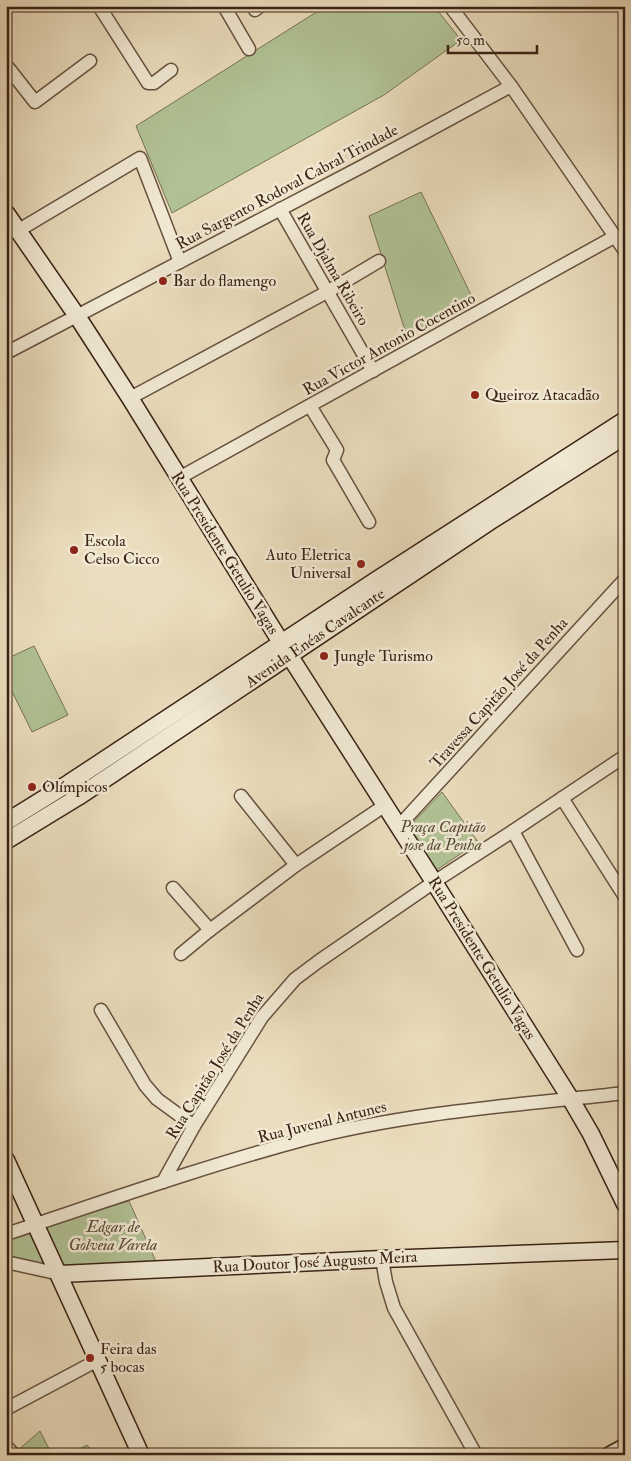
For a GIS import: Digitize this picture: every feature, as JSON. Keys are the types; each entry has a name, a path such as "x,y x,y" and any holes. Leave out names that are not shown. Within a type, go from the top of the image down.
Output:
{"street":[{"path":"99,6 148,83 154,83 171,70"},
{"path":"224,6 249,49"},
{"path":"450,6 511,86 625,251"},
{"path":"6,65 35,102 90,61"},
{"name":"Rua Sargento Rodoval Cabral Trindade","path":"6,353 511,86"},
{"path":"19,230 140,158 180,262"},
{"name":"Rua Djalma Ribeiro","path":"280,209 373,372"},
{"name":"Rua Presidente Getulio Vagas","path":"6,213 77,316 130,398 384,806 570,1098 591,1134 625,1204"},
{"name":"Rua Victor Antonio Cocentino","path":"179,478 373,372 614,236"},
{"path":"130,398 327,292 379,261"},
{"path":"310,406 337,450 333,460 369,522"},
{"name":"Avenida Enéas Cavalcante","path":"6,841 73,790 379,587 623,429"},
{"name":"Travessa Capitão José da Penha","path":"398,828 625,579"},
{"name":"Rua Capitão José da Penha","path":"164,1182 194,1126 262,1017 295,979 318,961 434,882 625,756"},
{"name":"Avenida Enéas Cavalcante","path":"6,822 73,790"},
{"path":"241,796 296,864"},
{"path":"562,798 625,898"},
{"path":"181,954 296,864 384,806"},
{"path":"513,831 577,950"},
{"path":"173,888 210,930"},
{"path":"102,1010 145,1085 157,1100 194,1126"},
{"name":"Rua Juvenal Antunes","path":"6,1234 164,1182 307,1139 394,1121 570,1098 625,1093"},
{"path":"6,1160 60,1274 141,1455"},
{"name":"Rua Doutor José Augusto Meira","path":"6,1262 60,1274 382,1258 625,1250"},
{"path":"382,1258 386,1282 394,1308 476,1455"},
{"path":"6,1410 98,1360"},
{"path":"6,1446 14,1455"},
{"path":"610,1455 625,1447"}],"green space":[{"path":"326,6 434,6 461,40 384,95 172,213 136,126"},
{"path":"421,192 473,299 407,337 369,216"},
{"path":"34,646 68,715 32,732 6,679 6,659"},
{"name":"Praça Capitão jose da Penha","path":"442,792 478,842 435,871 408,828"},
{"name":"Edgar de Golveia Varela","path":"129,1201 157,1264 63,1268 44,1227"},
{"path":"32,1233 47,1265 6,1255 6,1241"},
{"path":"40,1431 52,1455 18,1455 16,1452"},
{"path":"87,1445 96,1455 68,1455"}],"place":[{"name":"Bar do flamengo","path":"163,281"},
{"name":"Queiroz Atacadão","path":"475,395"},
{"name":"Escola Celso Cicco","path":"74,550"},
{"name":"Auto Eletrica Universal","path":"361,564"},
{"name":"Jungle Turismo","path":"324,656"},
{"name":"Olímpicos","path":"32,787"},
{"name":"Feira das 5 bocas","path":"90,1358"}]}
